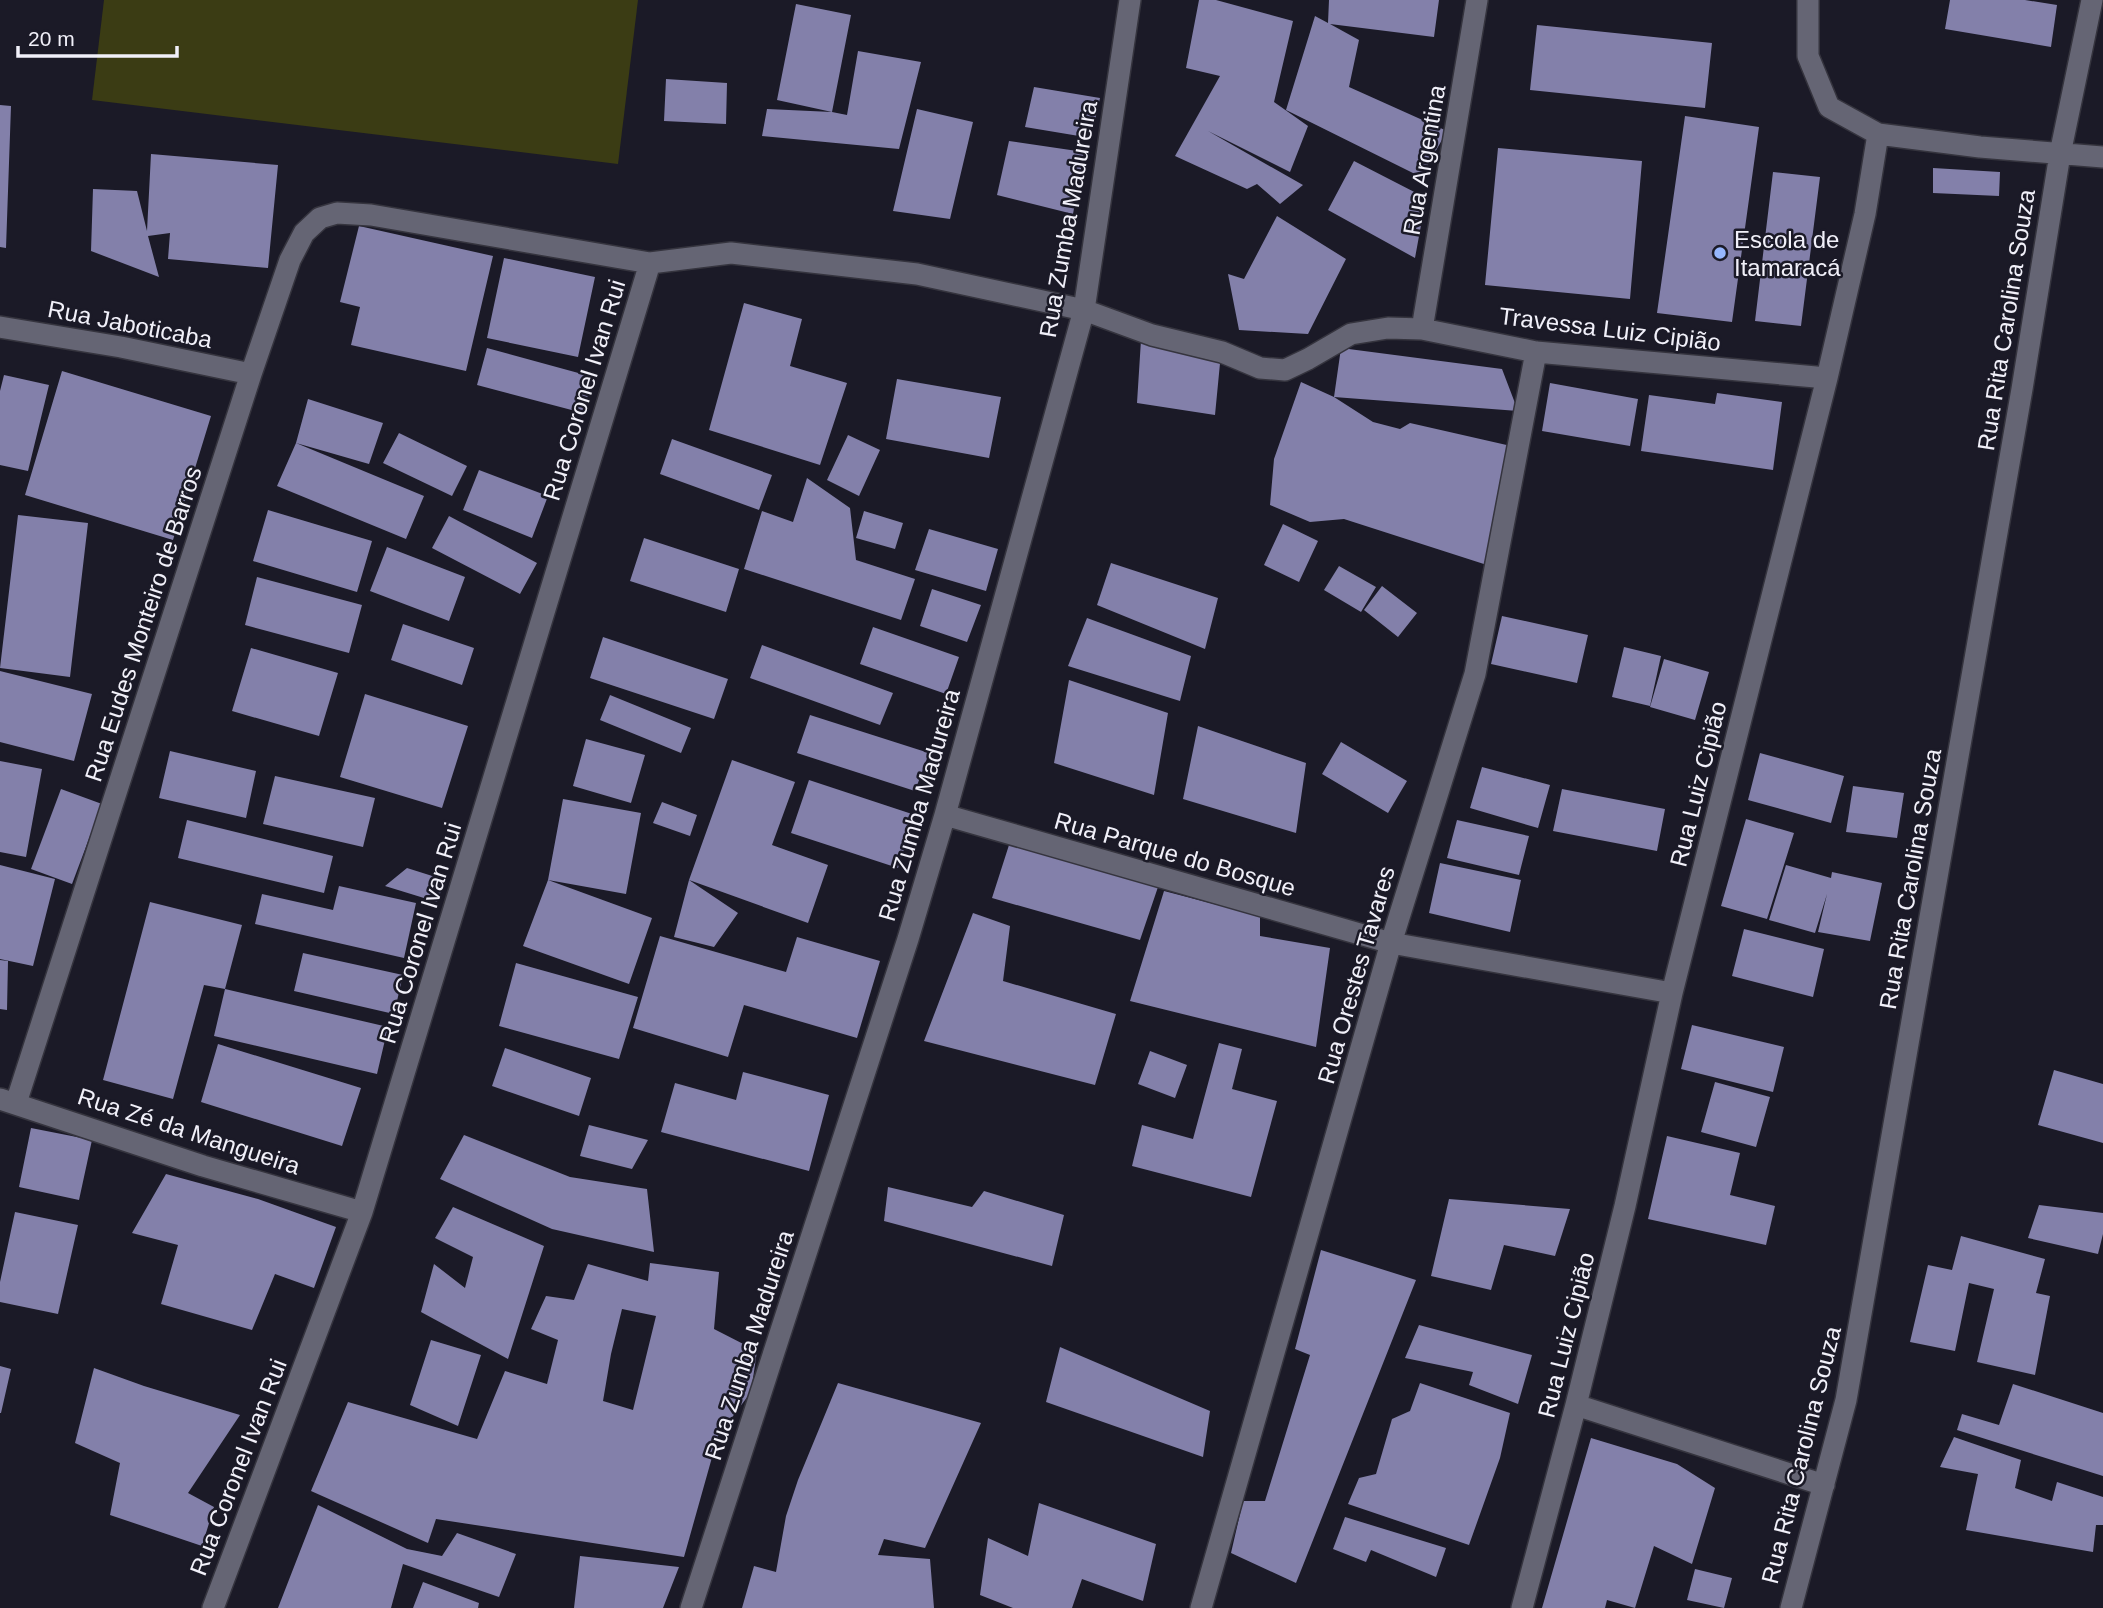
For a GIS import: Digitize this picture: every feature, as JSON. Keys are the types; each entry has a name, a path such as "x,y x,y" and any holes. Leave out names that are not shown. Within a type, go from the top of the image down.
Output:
{"street":[{"name":"Rua Zumba Madureira","path":"691,1608 904,953 945,815 1084,310 1130,0"},
{"name":"Rua Argentina","path":"1422,329 1477,0"},
{"path":"1808,0 1808,56 1829,107 1878,134 1980,147 2103,157"},
{"name":"Rua Rita Carolina Souza","path":"1791,1608 1849,1387 2022,389 2060,154 2092,0"},
{"name":"Rua Luiz Cipião","path":"1522,1608 1576,1405 1625,1206 1672,993 1827,378 1865,214 1878,134"},
{"name":"Rua Eudes Monteiro de Barros","path":"8,1101 290,260 304,233 320,218 337,213 371,215 650,263 731,253 917,274 1084,310"},
{"name":"Rua Coronel Ivan Rui","path":"212,1608 362,1212 650,263"},
{"name":"Travessa Luiz Cipião","path":"1084,310 1152,335 1222,352 1260,368 1285,370 1352,334 1388,328 1422,329 1536,352 1827,378"},
{"name":"Rua Jaboticaba","path":"0,327 121,347 251,374"},
{"name":"Rua Orestes Tavares","path":"1201,1608 1391,943 1475,674 1536,352"},
{"name":"Rua Parque do Bosque","path":"945,815 1391,943 1672,993"},
{"name":"Rua Zé da Mangueira","path":"8,1101 203,1166 362,1212"},
{"path":"1576,1405 1824,1485"}],"shaded area":[{"path":"104,0 638,0 618,164 92,100"}],"building":[{"path":"1199,0 1216,0 1293,21 1274,102 1308,126 1290,172 1208,131 1303,185 1280,204 1257,184 1247,189 1175,156 1220,76 1186,68"},
{"path":"1329,0 1439,0 1434,37 1330,24 1359,40 1349,87 1447,131 1421,177 1286,110 1315,16 1328,23"},
{"path":"1950,0 2025,0 2057,5 2051,47 1945,29"},
{"path":"796,4 851,15 832,112 777,100"},
{"path":"1537,25 1712,43 1705,108 1530,90"},
{"path":"858,51 921,62 899,149 762,136 767,109 847,115"},
{"path":"666,79 727,83 726,124 664,121"},
{"path":"1034,87 1100,98 1091,138 1025,127"},
{"path":"0,105 11,106 6,248 0,247"},
{"path":"917,109 973,122 950,219 893,211"},
{"path":"1685,116 1759,127 1732,322 1657,313"},
{"path":"1009,141 1084,152 1073,214 997,195"},
{"path":"1498,148 1642,161 1630,299 1485,285"},
{"path":"151,154 278,165 268,268 168,259 170,233 148,236 159,277 91,251 93,189 137,191 147,231"},
{"path":"1354,161 1426,198 1415,258 1328,210"},
{"path":"1933,168 2000,172 1999,196 1933,193"},
{"path":"1773,172 1820,177 1801,326 1755,321"},
{"path":"1277,216 1346,259 1308,334 1239,330 1228,274 1244,279"},
{"path":"359,226 493,256 466,371 351,345 360,307 340,302"},
{"path":"504,258 595,277 578,357 487,338"},
{"path":"744,303 802,319 790,366 847,383 820,465 709,430"},
{"path":"1141,340 1221,353 1215,415 1137,403"},
{"path":"487,348 593,377 583,413 477,385"},
{"path":"1341,348 1502,369 1518,411 1334,397"},
{"path":"62,371 211,416 173,540 25,495"},
{"path":"4,375 49,385 28,471 0,465 0,391"},
{"path":"897,379 1001,397 989,458 886,439"},
{"path":"1301,382 1334,397 1373,422 1400,429 1410,423 1511,446 1487,565 1344,519 1310,522 1270,505 1274,459"},
{"path":"1550,383 1638,399 1630,446 1542,431"},
{"path":"1717,393 1782,402 1773,470 1641,451 1649,395 1715,404"},
{"path":"308,399 383,423 369,464 296,443"},
{"path":"399,433 467,466 452,496 383,463"},
{"path":"848,435 880,450 859,496 827,480"},
{"path":"672,439 772,475 759,510 660,474"},
{"path":"296,443 424,496 406,539 277,486"},
{"path":"479,470 548,496 532,538 463,510"},
{"path":"807,478 850,508 856,560 915,579 901,620 744,569 762,511 793,522"},
{"path":"268,510 372,541 357,592 253,561"},
{"path":"864,511 903,523 895,549 856,538"},
{"path":"18,515 88,523 70,677 0,668"},
{"path":"449,516 537,563 520,594 432,548"},
{"path":"1283,524 1318,541 1299,582 1264,565"},
{"path":"929,529 998,549 986,591 915,570"},
{"path":"644,538 739,569 726,612 630,581"},
{"path":"387,547 465,577 449,621 370,591"},
{"path":"1111,563 1218,598 1205,649 1097,605"},
{"path":"1339,566 1376,587 1361,612 1324,590"},
{"path":"257,577 362,605 349,653 245,625"},
{"path":"1382,586 1417,613 1398,637 1364,610"},
{"path":"932,589 981,605 967,642 920,626"},
{"path":"1502,616 1588,635 1577,683 1491,664"},
{"path":"1087,618 1191,656 1180,701 1068,666"},
{"path":"403,624 474,648 462,685 391,660"},
{"path":"873,627 959,657 946,694 860,664"},
{"path":"603,637 728,679 714,719 590,678"},
{"path":"762,645 893,693 880,725 750,678"},
{"path":"1624,647 1661,656 1650,706 1612,697"},
{"path":"251,648 338,673 319,736 232,711"},
{"path":"1664,659 1709,672 1695,720 1650,707"},
{"path":"0,671 92,694 74,761 0,742"},
{"path":"1069,680 1168,713 1154,795 1054,763"},
{"path":"365,694 468,726 442,808 340,777"},
{"path":"610,695 691,728 681,753 600,720"},
{"path":"810,715 929,753 915,791 797,753"},
{"path":"1198,726 1306,763 1296,833 1183,799"},
{"path":"586,739 645,755 631,803 573,786"},
{"path":"1341,742 1407,781 1388,813 1322,774"},
{"path":"170,751 256,771 246,818 159,798"},
{"path":"1760,753 1844,776 1831,823 1748,800"},
{"path":"732,760 795,782 772,845 828,865 808,923 689,880"},
{"path":"0,761 42,769 26,857 0,852"},
{"path":"1482,767 1550,785 1538,828 1470,808"},
{"path":"275,776 375,798 363,847 263,824"},
{"path":"809,780 915,815 898,868 791,833"},
{"path":"1853,786 1904,793 1897,838 1846,832"},
{"path":"61,789 102,804 72,884 31,869"},
{"path":"1562,789 1665,809 1657,851 1553,831"},
{"path":"563,799 641,813 626,894 548,880"},
{"path":"662,802 697,815 690,836 653,823"},
{"path":"1746,819 1794,833 1767,919 1721,906"},
{"path":"187,820 333,856 324,893 178,858"},
{"path":"1457,820 1529,836 1519,875 1447,858"},
{"path":"1009,845 1158,887 1140,940 992,898"},
{"path":"1440,863 1521,880 1510,932 1429,913"},
{"path":"0,865 55,879 33,966 0,959"},
{"path":"1786,865 1831,878 1832,872 1882,883 1870,941 1818,932 1827,894 1815,933 1769,920"},
{"path":"407,868 445,880 437,902 385,886"},
{"path":"548,880 652,918 629,984 523,946"},
{"path":"689,880 738,913 714,947 674,937"},
{"path":"339,886 416,903 404,958 255,924 262,894 333,910"},
{"path":"1164,891 1260,916 1260,936 1330,948 1316,1047 1130,1001"},
{"path":"150,902 242,925 225,989 204,985 173,1099 103,1080"},
{"path":"973,913 1010,926 1003,981 1116,1014 1095,1085 924,1041"},
{"path":"1744,929 1824,949 1813,997 1732,976"},
{"path":"660,936 786,972 797,937 880,961 857,1038 744,1005 728,1057 633,1028"},
{"path":"303,953 403,975 394,1014 294,991"},
{"path":"0,960 8,961 7,1010 0,1009"},
{"path":"516,963 638,997 619,1059 499,1026"},
{"path":"225,989 388,1027 377,1074 214,1036"},
{"path":"1692,1025 1784,1047 1773,1092 1681,1069"},
{"path":"1219,1043 1242,1049 1232,1089 1277,1101 1251,1197 1132,1166 1142,1125 1193,1139"},
{"path":"218,1044 361,1088 342,1146 201,1102"},
{"path":"505,1048 591,1078 579,1116 492,1086"},
{"path":"1150,1051 1187,1065 1175,1098 1138,1084"},
{"path":"2054,1070 2103,1084 2103,1143 2038,1125"},
{"path":"743,1072 829,1095 809,1171 661,1132 675,1083 736,1100"},
{"path":"1715,1082 1770,1097 1756,1147 1701,1132"},
{"path":"589,1125 648,1140 632,1169 580,1156"},
{"path":"31,1128 92,1140 79,1200 19,1187"},
{"path":"464,1135 570,1177 647,1189 654,1252 552,1229 440,1179"},
{"path":"1667,1136 1740,1153 1730,1195 1775,1206 1766,1245 1648,1219"},
{"path":"166,1174 258,1199 336,1227 314,1288 275,1274 252,1330 161,1304 178,1245 132,1233"},
{"path":"888,1187 972,1207 984,1191 1064,1215 1052,1266 884,1221"},
{"path":"1449,1199 1570,1209 1555,1256 1504,1245 1491,1290 1431,1276"},
{"path":"2039,1205 2103,1213 2103,1234 2098,1254 2028,1238"},
{"path":"453,1207 544,1246 508,1359 421,1312 434,1264 465,1288 473,1257 435,1238"},
{"path":"15,1212 78,1225 58,1314 0,1302 0,1282"},
{"path":"1961,1236 2045,1259 2036,1293 2050,1296 2035,1375 1977,1362 1994,1289 1969,1283 1955,1351 1910,1342 1928,1265 1952,1270"},
{"path":"1321,1250 1416,1280 1296,1583 1231,1553 1243,1501 1265,1501 1310,1355 1295,1349"},
{"path":"650,1263 719,1272 714,1329 757,1351 751,1392 718,1436 684,1557 436,1519 428,1543 311,1491 348,1402 477,1439 505,1371 547,1384 558,1340 531,1329 546,1296 574,1300 588,1264 648,1281","holes":["622,1309 656,1316 633,1410 603,1401"]},
{"path":"1419,1325 1532,1355 1518,1404 1469,1385 1473,1372 1405,1358"},
{"path":"431,1340 481,1355 458,1426 410,1405"},
{"path":"1060,1347 1210,1411 1203,1457 1046,1402"},
{"path":"0,1366 11,1369 1,1413 0,1413"},
{"path":"94,1368 240,1415 188,1493 214,1507 202,1546 110,1515 120,1463 75,1443"},
{"path":"838,1383 981,1423 925,1548 884,1539 878,1555 930,1559 934,1608 742,1608 754,1566 776,1572 786,1516"},
{"path":"1420,1383 1510,1413 1500,1458 1469,1545 1348,1504 1359,1478 1376,1474 1392,1419 1410,1411"},
{"path":"2013,1384 2103,1413 2103,1476 1957,1430 1962,1414 1999,1425"},
{"path":"1954,1437 2021,1460 2015,1488 2052,1501 2057,1482 2103,1497 2103,1525 2096,1525 2093,1552 1966,1530 1978,1474 1940,1467"},
{"path":"1591,1438 1677,1464 1715,1488 1692,1564 1654,1546 1635,1608 1607,1600 1605,1608 1542,1608"},
{"path":"1039,1503 1156,1544 1143,1601 1082,1579 1072,1608 1013,1608 980,1595 988,1538 1028,1556"},
{"path":"318,1505 407,1549 442,1556 457,1533 516,1554 499,1597 403,1564 391,1608 278,1608"},
{"path":"1345,1517 1446,1548 1436,1577 1371,1550 1366,1562 1333,1549"},
{"path":"580,1556 679,1567 663,1608 574,1608"},
{"path":"1695,1569 1732,1578 1724,1608 1687,1600"},
{"path":"423,1582 479,1603 478,1608 413,1608"}],"place":[{"name":"Escola de Itamaracá","path":"1720,253"}]}
